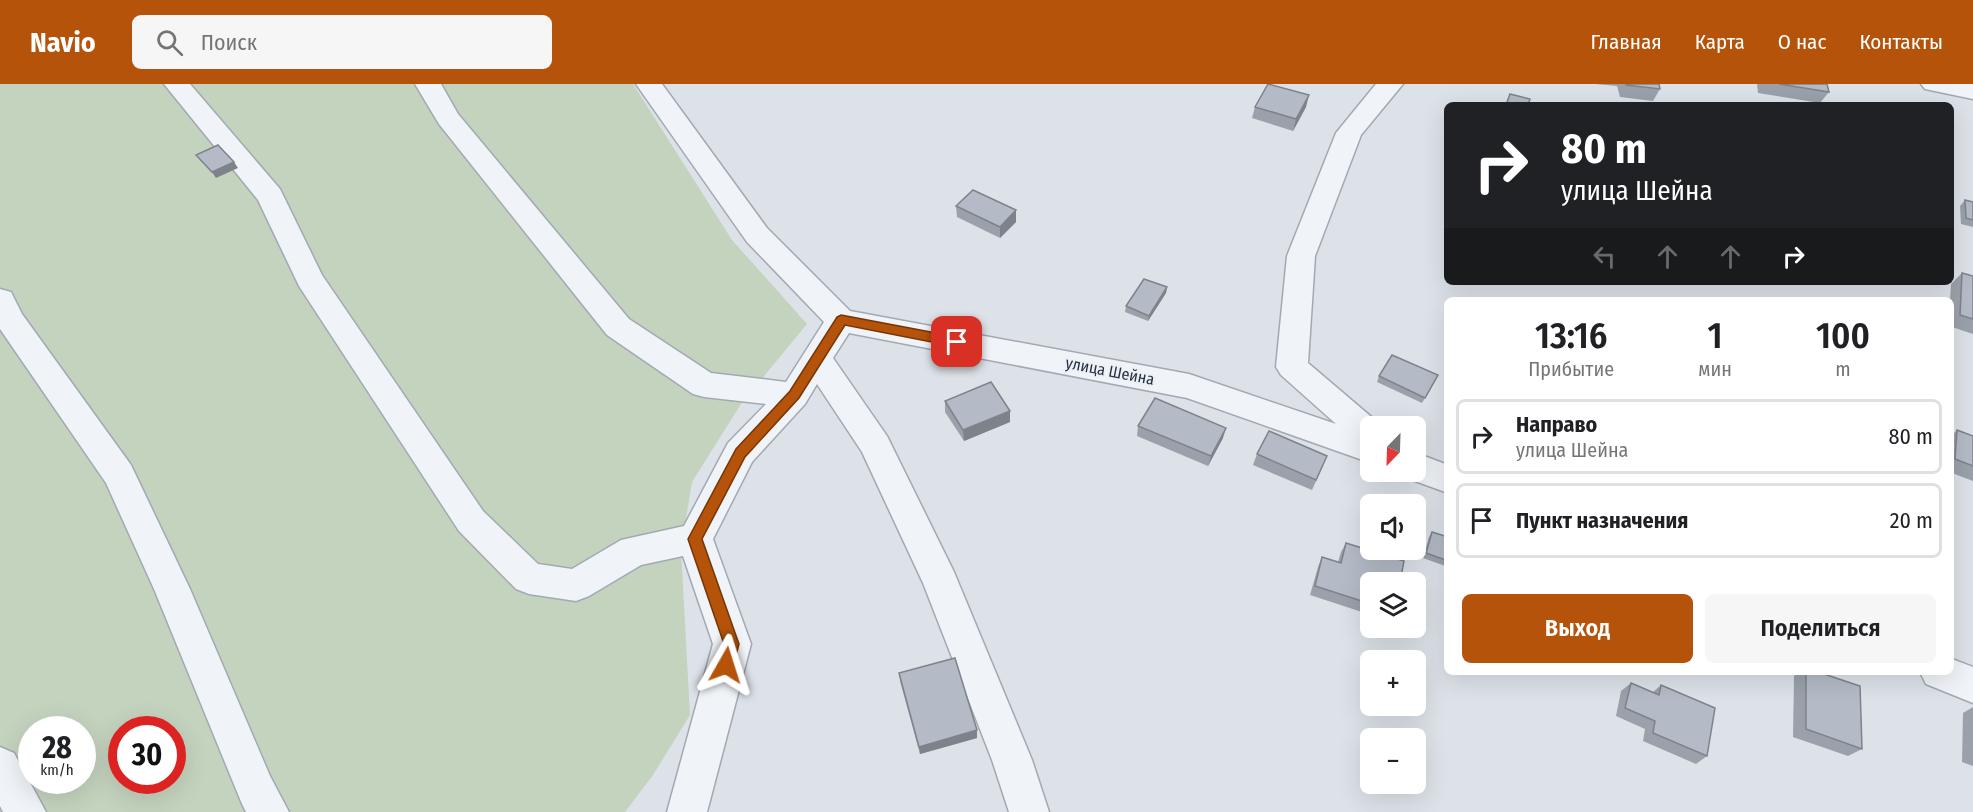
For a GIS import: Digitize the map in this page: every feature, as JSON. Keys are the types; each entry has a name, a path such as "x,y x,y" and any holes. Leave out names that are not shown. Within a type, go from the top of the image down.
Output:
{"street":[{"path":"177,84 270,196 309,279 471,521 529,578 576,585 633,551 695,539"},
{"path":"428,84 448,118 618,327 704,385 794,394"},
{"path":"649,84 757,235 841,320 794,394 740,453 695,539 732,644 687,812"},
{"path":"1360,426 1292,367 1301,256 1349,133 1390,84"},
{"path":"1935,84 1973,91"},
{"path":"0,300 10,320 119,475 172,589 256,790 269,812"},
{"name":"улица Шейна","path":"841,320 1189,386 1360,446"},
{"path":"817,358 875,445 941,583 1012,760 1029,812"},
{"path":"1426,471 1444,478"},
{"path":"1946,675 1973,686"},
{"path":"0,767 26,812"}],"green space":[{"path":"0,84 633,84 732,240 807,324 741,404 692,482 681,549 690,715 653,775 625,812 0,812"}],"building":[{"path":"1268,84 1309,95 1296,119 1255,107"},
{"path":"1659,84 1660,89 1626,85"},
{"path":"1779,84 1827,84 1829,92"},
{"path":"1510,94 1530,99 1529,102 1507,102"},
{"path":"218,145 234,162 212,172 196,155"},
{"path":"973,190 1016,210 1000,227 956,206"},
{"path":"1965,200 1973,202 1973,220 1966,218"},
{"path":"1962,273 1973,276 1973,319 1960,315"},
{"path":"1144,279 1167,287 1149,316 1126,306"},
{"path":"1392,355 1438,375 1425,398 1379,376"},
{"path":"991,382 1010,411 963,430 945,401"},
{"path":"1155,398 1226,428 1211,456 1138,426"},
{"path":"1957,430 1973,436 1973,466 1955,459"},
{"path":"1269,431 1327,456 1316,480 1257,454"},
{"path":"1432,532 1444,536 1444,560 1426,553"},
{"path":"1346,543 1360,547 1360,560 1404,561 1402,572 1360,572 1360,600 1315,586 1322,557 1341,563"},
{"path":"955,658 977,730 919,747 899,673"},
{"path":"1806,675 1827,675 1860,686 1862,749 1806,729"},
{"path":"1631,683 1659,695 1661,685 1715,708 1707,756 1653,733 1655,721 1625,708"}],"route":[{"path":"726,665 732,644 695,539 740,453 794,394 841,320 957,342"}]}
